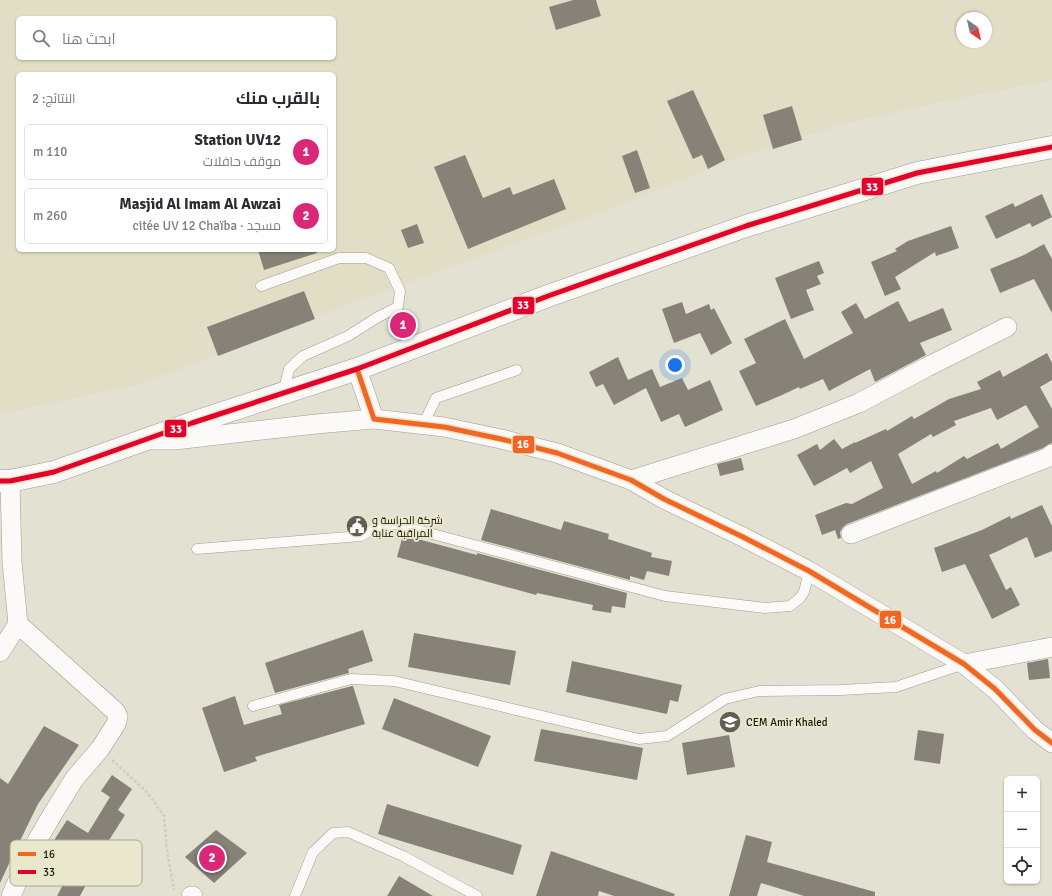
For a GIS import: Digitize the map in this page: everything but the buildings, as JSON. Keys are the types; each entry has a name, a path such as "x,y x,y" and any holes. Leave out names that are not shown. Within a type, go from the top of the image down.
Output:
{"street":[{"path":"0,652 18,624 5,481 54,472 357,369 548,296 746,226 917,173 1052,147"},
{"path":"631,480 794,430 859,403 1007,327"},
{"path":"357,369 374,419"},
{"path":"145,440 175,440 374,419 444,427 557,453 631,480 664,499 809,571 964,664 995,689 1035,730 1052,743"},
{"path":"851,534 1005,475 1049,457 1052,454"},
{"path":"18,624 116,712 118,717 116,724 100,749 75,778 37,840"},
{"path":"964,664 1052,647"},
{"path":"11,896 15,886"}],"lane":[{"path":"261,286 339,258 366,258 389,268 400,291 398,307 348,336 303,356 289,369 283,393"},
{"path":"423,425 436,398 517,370"},
{"path":"197,549 361,536 380,526 395,524 664,596 765,608 790,606 800,598 804,592 809,571"},
{"path":"253,706 351,679 394,681 639,739 667,736 725,699 732,697 759,691 841,690 896,687 964,664"},
{"path":"296,896 313,852 333,833 348,832 403,856 478,896"}],"path":[{"path":"100,749 147,792 164,816 167,850 175,896"}],"shaded area":[{"path":"0,0 1052,0 1052,80 950,100 847,123 740,157 588,217 365,298 140,384 0,414"}],"transit line":[{"name":"33","path":"0,481 10,481 54,472 192,423 357,369 548,296 746,226 917,173 1052,147"},
{"name":"16","path":"357,369 374,419 444,427 557,453 631,480 664,499 809,571 964,664 995,689 1035,730 1052,743"}],"place":[{"name":"Station UV12","path":"403,325"},
{"name":"شركة الحراسة و المراقبة عنابة","path":"357,526"},
{"name":"CEM Amir Khaled","path":"730,722"},
{"name":"Masjid Al Imam Al Awzai","path":"212,858"}]}
